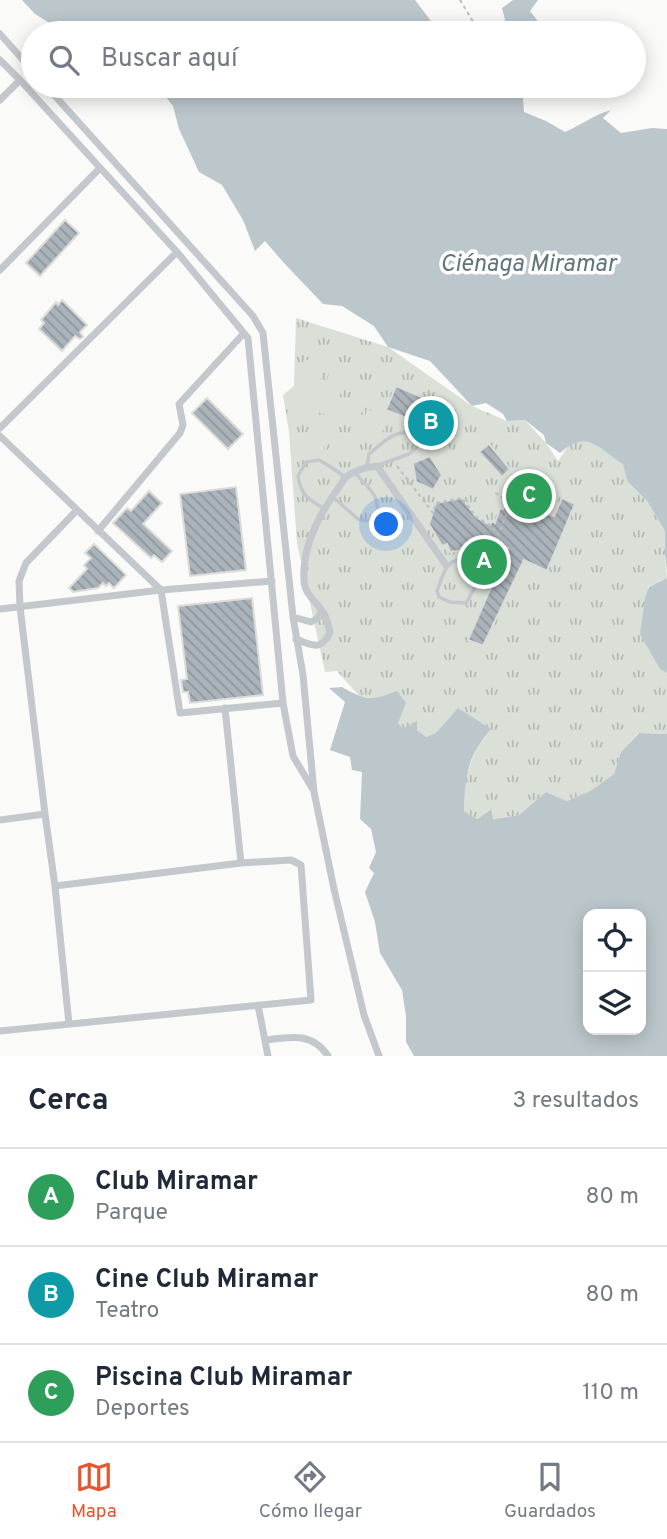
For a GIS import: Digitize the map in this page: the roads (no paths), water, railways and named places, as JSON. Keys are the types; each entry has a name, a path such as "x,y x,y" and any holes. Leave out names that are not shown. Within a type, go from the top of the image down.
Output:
{"street":[{"path":"0,34 21,58"},
{"path":"0,60 20,80 0,100"},
{"path":"36,98 177,252 248,338 283,703 293,756 314,792"},
{"path":"57,98 253,316 263,333 314,792 364,1015 379,1056"},
{"path":"0,270 100,168"},
{"path":"0,428 177,252"},
{"path":"98,531 180,433 183,425 179,404 244,333"},
{"path":"0,436 161,590 180,713 283,703"},
{"path":"296,639 311,645 320,645 330,632 322,611 308,594 303,582 307,548 332,497 346,477 354,472 377,466 446,565"},
{"path":"69,1024 19,581 26,563 76,510"},
{"path":"0,609 161,590 272,581"},
{"path":"293,617 311,622 318,618 322,611"},
{"path":"225,708 241,863"},
{"path":"0,820 45,814"},
{"path":"0,1031 311,1000 301,865 291,860 241,863 55,886"},
{"path":"258,1005 268,1056"},
{"path":"265,1040 309,1038 328,1056"}],"lane":[{"path":"367,467 369,454 391,435 403,431 412,433 417,439 417,447 409,454 377,466"},
{"path":"325,509 307,498 300,488 298,476 306,462 319,460 346,477"},
{"path":"332,497 358,519 367,521 376,516 379,507 377,498 354,472"},
{"path":"482,558 486,562 486,568 466,603 450,602 439,597 437,591 446,565 455,559 482,558"}],"water":[{"path":"22,0 415,0 431,21 46,21 35,14"},
{"path":"513,0 538,0 530,11 538,21 505,21 502,8"},
{"name":"Ciénaga Miramar","path":"167,98 523,98 524,112 565,132 611,110 603,118 621,133 652,128 667,129 667,570 665,531 647,501 627,481 623,464 600,447 585,442 578,442 560,453 546,443 544,435 525,420 507,421 503,414 486,403 472,406 430,361 388,347 374,326 342,306 323,304 265,241 255,251 243,220 222,185 199,172 179,129 173,106"},
{"path":"517,478 546,490 540,504 511,492"},
{"path":"667,578 667,673 660,669 640,634 649,587"},
{"path":"342,687 369,698 397,691 406,703 398,723 403,728 417,721 417,730 426,737 436,733 458,708 491,729 472,758 465,788 464,812 478,819 491,809 493,819 519,815 546,792 567,801 590,791 614,774 621,752 639,733 667,734 667,1056 414,1056 406,1042 402,990 380,953 375,922 365,892 374,873 369,868 376,852 371,829 360,819 362,772 352,770 350,757 330,750 345,702 329,688"}],"place":[{"name":"Cine Club Miramar","path":"431,423"},
{"name":"Piscina Club Miramar","path":"529,496"},
{"name":"Club Miramar","path":"484,562"}]}
